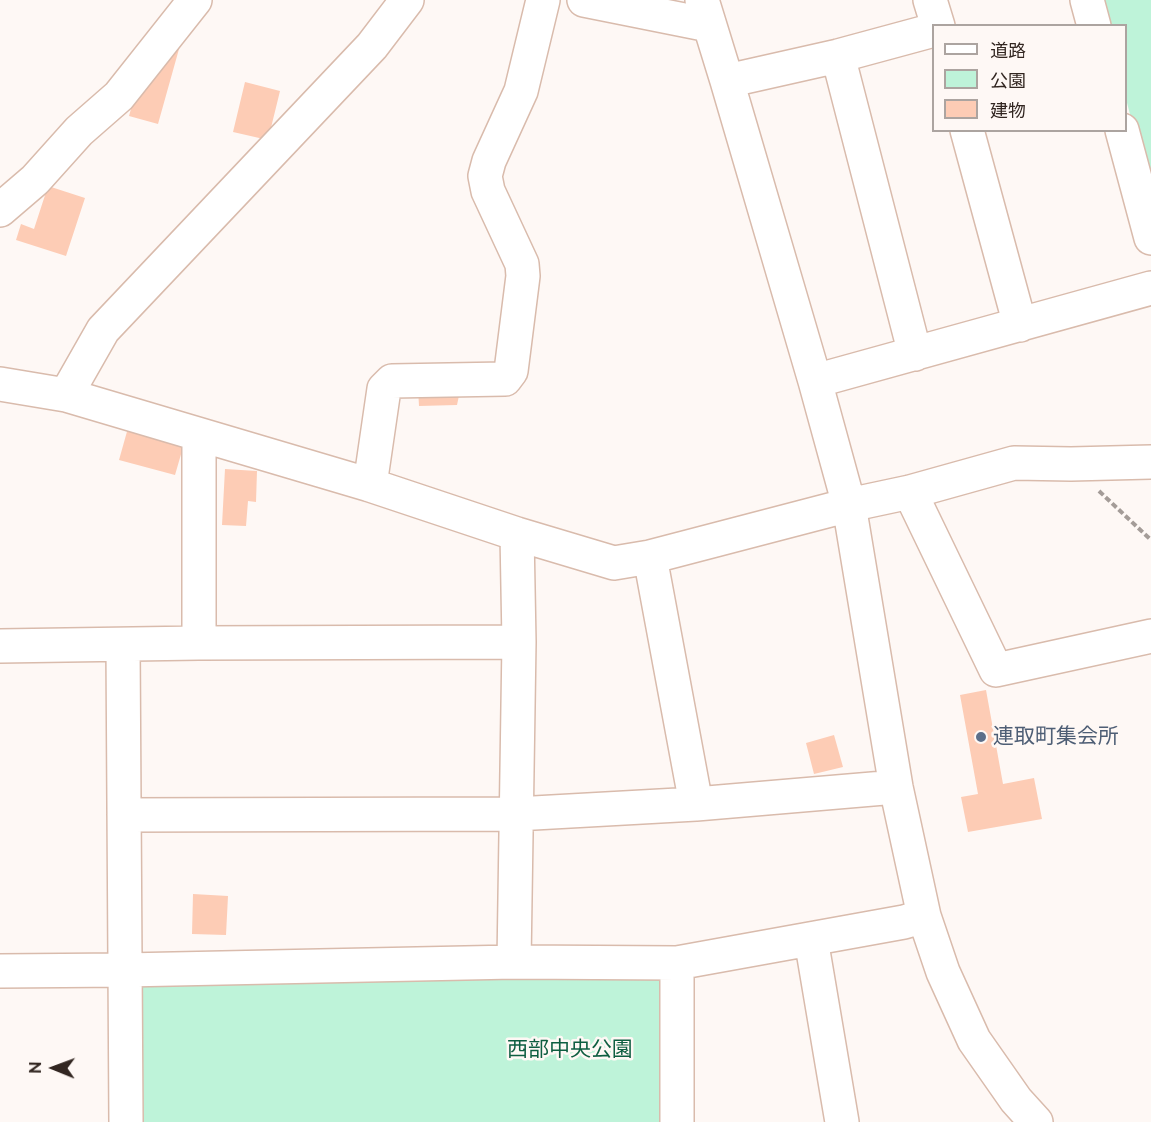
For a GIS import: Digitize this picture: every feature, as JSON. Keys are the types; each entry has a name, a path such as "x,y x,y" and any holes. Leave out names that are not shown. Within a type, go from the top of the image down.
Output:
{"street":[{"path":"9,202 35,180 79,131 119,96 195,0"},
{"path":"66,395 103,330 372,46 407,0"},
{"path":"370,485 384,389 392,381 505,379 511,371 523,276 522,264 488,192 485,176 489,161 521,91 543,0"},
{"path":"584,0 706,12 815,381 849,505 896,787 924,916 943,972 974,1040 1016,1100 1036,1122"},
{"path":"930,0 937,24"},
{"path":"1087,0 1093,24"},
{"path":"727,81 838,56 932,30"},
{"path":"838,56 915,354"},
{"path":"968,132 1020,325"},
{"path":"1123,132 1151,238"},
{"path":"815,381 1151,288"},
{"path":"0,384 66,395 370,485 517,534 614,563 650,557 849,505 910,492 1014,463 1151,462"},
{"path":"199,435 199,643"},
{"path":"910,492 996,670 1151,636"},
{"path":"514,962 519,642 517,534"},
{"path":"650,557 696,804"},
{"path":"0,646 519,642"},
{"path":"123,645 126,1122"},
{"path":"124,815 516,814 696,804 896,787"},
{"path":"0,971 514,962 677,963 904,922 924,916"},
{"path":"811,939 842,1122"},
{"path":"677,963 677,1122"}],"path":[{"path":"1071,464 1151,540"}],"green space":[{"path":"1102,0 1151,0 1151,183 1148,184 1127,103 1127,24 1106,24"},
{"name":"西部中央公園","path":"656,975 664,983 664,1122 137,1122 137,991 147,983"}],"building":[{"path":"167,45 179,49 158,124 129,116 139,81"},
{"path":"245,82 280,91 268,140 233,132"},
{"path":"48,186 85,198 66,256 16,240 21,224 34,229"},
{"path":"461,386 457,405 419,406 418,388"},
{"path":"128,428 184,444 175,475 119,460"},
{"path":"225,469 257,471 256,502 248,501 246,526 222,525"},
{"name":"連取町集会所","path":"986,690 1003,784 1034,778 1042,819 968,832 961,797 978,794 960,695"},
{"path":"834,735 843,767 814,774 806,743"},
{"path":"193,894 228,896 226,935 192,934"}],"place":[{"name":"連取町集会所","path":"981,737"}]}
